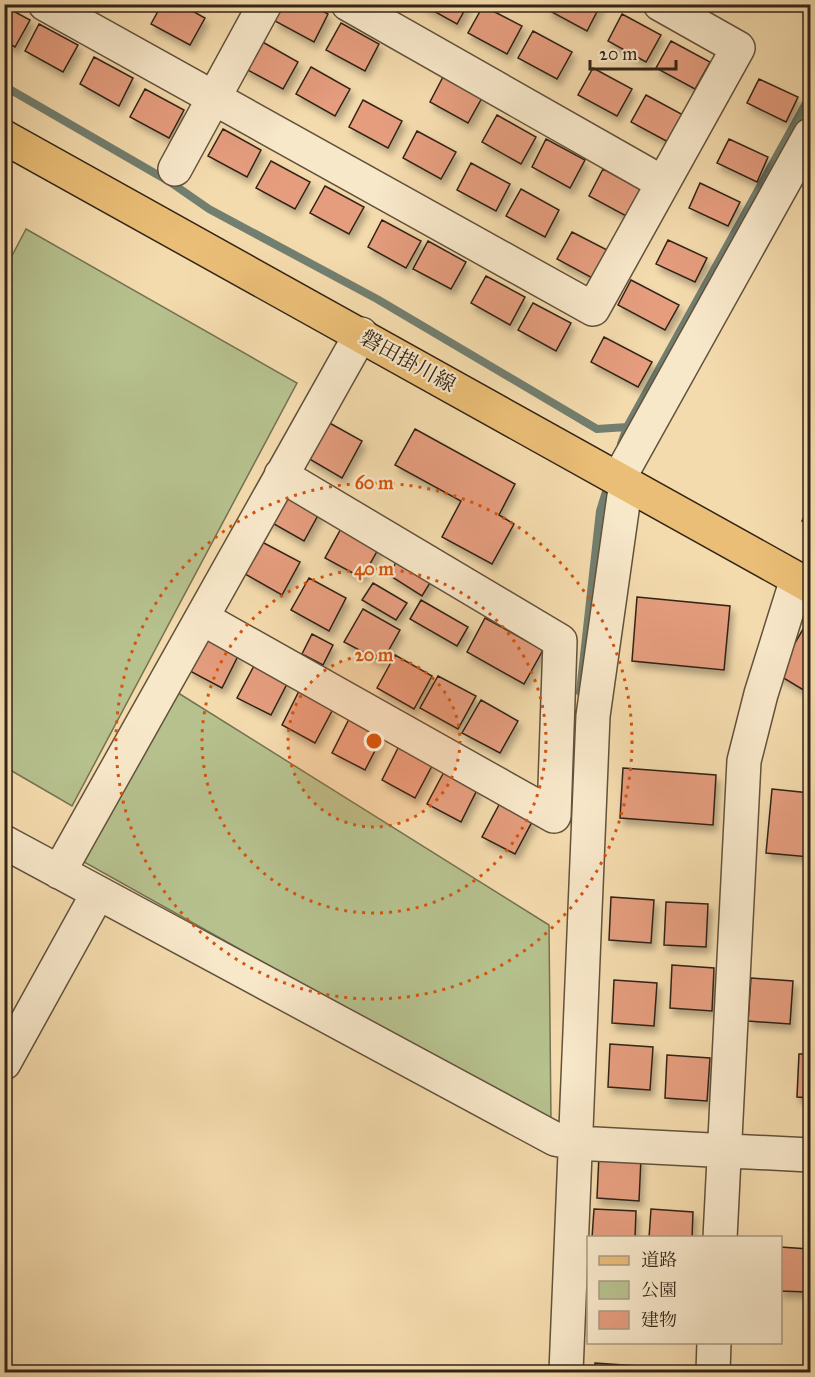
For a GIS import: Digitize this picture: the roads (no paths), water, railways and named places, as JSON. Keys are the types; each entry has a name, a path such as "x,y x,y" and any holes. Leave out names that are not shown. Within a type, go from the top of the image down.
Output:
{"main road":[{"name":"磐田掛川線","path":"4,137 804,583"}],"street":[{"path":"45,4 593,309 738,48 660,4"},
{"path":"175,169 216,99 265,4"},
{"path":"348,4 663,183"},
{"path":"566,1372 565,1141 592,716 622,480 810,135"},
{"path":"59,872 360,334"},
{"path":"202,618 554,816 560,641 281,475"},
{"path":"720,1236 744,761 760,694 804,583"},
{"path":"4,842 565,1141 810,1155"},
{"path":"4,1063 98,893"},
{"path":"713,1372 714,1344"}],"waterway":[{"path":"4,86 170,182 209,209 377,299 597,429 627,427"},
{"path":"621,444 627,427 810,96"},
{"path":"580,692 600,511 609,482"}]}
